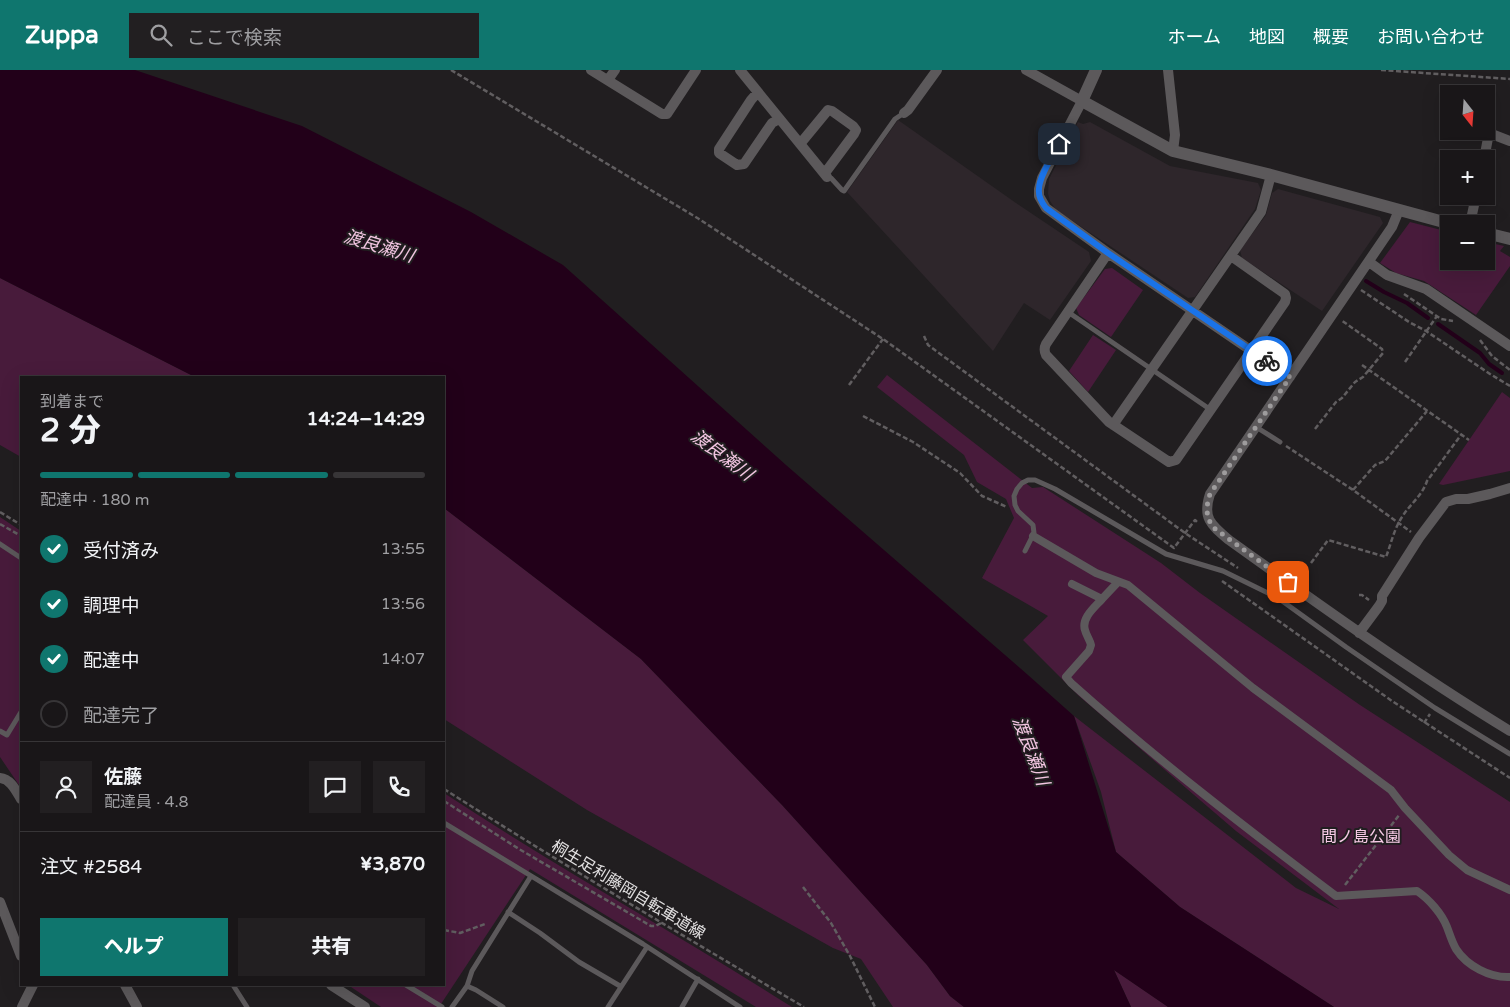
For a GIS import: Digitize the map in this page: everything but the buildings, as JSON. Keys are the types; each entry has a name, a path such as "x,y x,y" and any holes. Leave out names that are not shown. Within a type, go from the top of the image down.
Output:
{"street":[{"path":"591,70 662,114 667,114 696,70"},
{"path":"608,80 615,70"},
{"path":"740,70 779,119 826,175 856,130 853,126 828,110 800,144"},
{"path":"904,113 937,70"},
{"path":"1026,70 1173,151 1271,175 1440,221"},
{"path":"1096,70 1038,188 1046,208 1108,253 1290,377"},
{"path":"1168,70 1175,136 1173,151"},
{"path":"758,92 719,149 719,153 740,165 744,164 772,123 779,119"},
{"path":"1486,150 1489,133 1510,141"},
{"path":"1113,425 1261,212 1271,175"},
{"path":"1399,210 1392,227 1369,262 1210,494 1207,504 1209,522 1229,540 1359,633 1510,731"},
{"path":"1495,235 1510,239"},
{"path":"1108,253 1046,344 1044,352 1105,418 1169,462 1176,460 1285,302 1285,294 1231,256"},
{"path":"1369,262 1387,275 1426,289 1510,346"},
{"path":"1359,633 1379,606 1382,596 1419,538 1446,502 1456,499 1468,499 1510,488"},
{"path":"1033,536 1096,573 1128,585 1253,688 1391,790 1404,808 1466,870 1510,890"},
{"path":"1118,582 1086,618 1085,631 1092,645 1090,650 1066,677 1071,683 1116,723 1269,846 1336,896 1417,891 1442,918 1448,928 1451,939 1464,959 1494,976 1510,977"},
{"path":"1072,584 1102,599"},
{"path":"0,778 10,782 20,797"},
{"path":"0,902 20,953"},
{"path":"22,1007 33,986"},
{"path":"126,986 137,1007"},
{"path":"333,986 365,1007"}],"lane":[{"path":"826,175 844,191 895,119 904,113"},
{"path":"1068,312 1211,410"},
{"path":"1256,427 1280,442"},
{"path":"1025,551 1034,533 1033,525 1018,511 1014,496 1022,483 1028,480 1035,480 1055,489 1166,554 1223,570 1278,598 1435,708 1510,754"},
{"path":"0,544 20,557"},
{"path":"0,731 7,735 20,714"},
{"path":"445,824 647,947 740,1007"},
{"path":"452,1007 467,986 472,971 531,876"},
{"path":"508,912 579,962 620,986"},
{"path":"608,1007 647,947"},
{"path":"682,1007 698,979"},
{"path":"234,986 247,1007"},
{"path":"408,986 442,1007"},
{"path":"467,986 503,1007"}],"path":[{"path":"451,70 699,219 883,339 1174,548 1195,520"},
{"path":"1381,70 1510,79"},
{"path":"1360,289 1510,386"},
{"path":"1399,290 1438,314 1442,319 1459,324"},
{"path":"1405,362 1438,314"},
{"path":"1315,429 1336,402 1342,398 1355,382 1363,377 1383,353 1382,349 1340,319"},
{"path":"924,336 928,345 1185,533 1243,570"},
{"path":"1479,338 1492,356 1510,370"},
{"path":"849,385 883,339"},
{"path":"1380,356 1384,359"},
{"path":"1362,365 1469,440"},
{"path":"1353,490 1375,465 1385,461 1427,411"},
{"path":"863,416 913,442 960,473 982,496 1002,506 1018,511"},
{"path":"1311,563 1328,540 1386,557 1398,523 1424,490 1427,482 1461,435"},
{"path":"1280,442 1412,532"},
{"path":"0,512 20,524"},
{"path":"0,524 20,535"},
{"path":"1217,577 1424,723 1510,778"},
{"path":"1359,595 1369,600"},
{"path":"1282,623 1285,619"},
{"path":"1424,723 1428,718"},
{"name":"桐生足利藤岡自転車道線","path":"445,789 526,841 804,1007"},
{"path":"445,802 519,849 651,926 661,923"},
{"path":"1336,896 1404,808"},
{"path":"803,887 831,923 850,956 875,1007"},
{"path":"445,930 460,933 485,924"}],"shaded area":[{"path":"898,120 1089,252 1091,261 1050,320 1024,303 993,351 847,192"},
{"path":"1078,122 1083,124 1090,122 1170,166 1258,183 1261,190 1255,209 1195,297 1188,298 1056,210 1048,194 1049,179"},
{"path":"1278,189 1380,217 1383,223 1322,311 1242,258 1240,250 1266,215 1272,193"}],"green space":[{"path":"1410,222 1440,230 1440,270 1495,270 1495,244 1504,246 1500,251 1510,257 1510,266 1476,315 1424,281 1396,273 1380,263"},
{"path":"1112,268 1143,290 1111,337 1079,315 1076,308 1105,269"},
{"path":"0,278 193,376 20,376 20,456 0,445"},
{"path":"1093,335 1116,350 1088,392 1069,371"},
{"name":"間ノ島公園","path":"887,375 1032,488 1043,487 1161,563 1200,593 1360,705 1510,802 1510,1007 1334,1007 1180,907 1116,852 1101,792 1074,716 1296,888 1339,909 1236,831 1079,696 1023,640 1048,616 982,578 1014,518 1006,499 977,482 964,455 877,387"},
{"path":"1502,392 1510,398 1510,471 1443,485 1439,484"},
{"path":"445,509 641,659 783,806 927,965 950,996 964,1007 893,1007 861,959 833,948 587,810 445,720"},
{"path":"0,517 20,530 20,787 0,757"},
{"path":"445,794 530,848 792,1007 756,1007 530,869 439,1007 381,1007 350,986 445,986"},
{"path":"1114,970 1167,1006 1168,1007 1131,1007"}],"water":[{"name":"渡良瀬川","path":"0,70 135,70 302,126 471,212 563,265 786,465 1074,716 1116,852 1180,907 1334,1007 1168,1007 1114,970 1131,1007 964,1007 950,996 927,965 783,806 641,659 445,509 445,376 193,376 0,278"}],"waterway":[{"path":"1366,281 1407,303 1428,318"},
{"path":"1438,324 1480,353 1489,364 1502,373"}],"way so far":[{"path":"1267,361 1290,377 1210,494 1207,513 1209,522 1214,528 1288,582"}],"route":[{"path":"1059,144 1038,188 1042,203 1046,208 1108,253 1267,361"}]}
